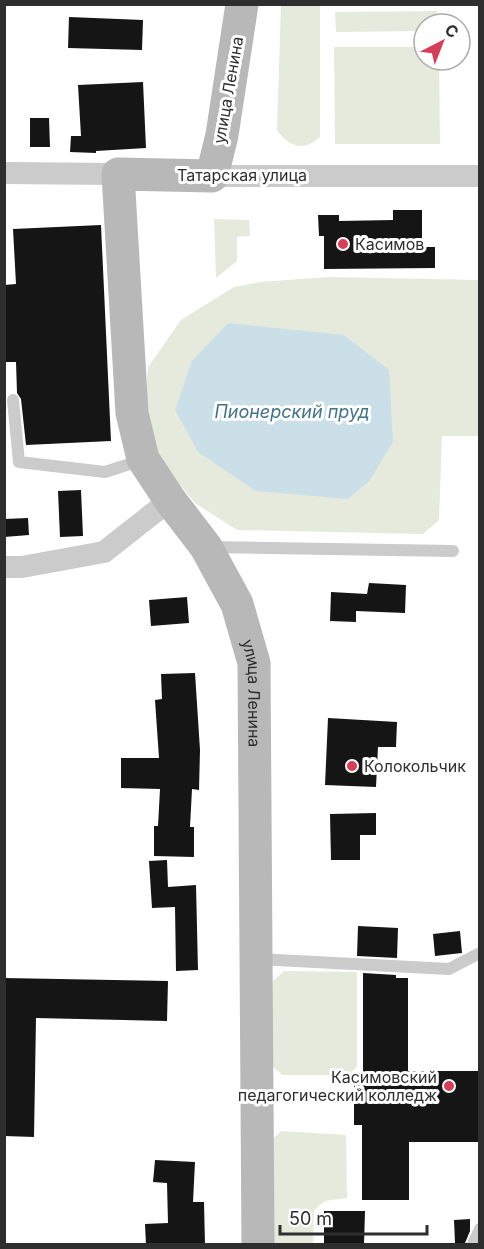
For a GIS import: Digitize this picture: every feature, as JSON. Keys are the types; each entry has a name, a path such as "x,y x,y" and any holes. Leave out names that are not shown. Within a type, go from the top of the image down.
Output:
{"street":[{"name":"улица Ленина","path":"212,176 222,135 242,4"},
{"name":"Татарская улица","path":"4,173 480,176"},
{"name":"улица Ленина","path":"118,174 132,413 143,459 170,500 206,547 237,604 254,663 258,1245"},
{"path":"4,567 22,567 104,552 170,500"}],"lane":[{"path":"13,400 19,462 105,472 143,459"},
{"path":"206,547 453,551"},
{"path":"257,959 449,969 480,953"},
{"path":"473,1245 480,1229"}],"shaded area":[{"path":"281,5 320,5 320,137 308,145 291,144 277,130"},
{"path":"437,11 412,12 412,31 336,32 335,12"},
{"path":"334,47 412,47 412,72 439,72 440,144 335,144"},
{"path":"214,219 249,220 250,236 237,237 237,261 216,278"},
{"path":"329,277 479,280 479,436 442,436 439,520 423,534 237,530 195,503 160,461 143,420 148,367 181,320 234,287 260,282"},
{"path":"284,971 357,972 357,1067 348,1075 282,1075 270,1064 273,981"},
{"path":"281,1131 346,1135 347,1198 325,1201 314,1210 313,1244 273,1244 271,1141"}],"water":[{"name":"Пионерский пруд","path":"228,323 344,335 389,370 393,442 370,480 348,499 256,491 198,452 175,410 192,361"}],"building":[{"path":"69,17 143,20 142,50 68,48"},
{"path":"143,82 146,148 96,151 96,153 70,152 71,136 81,136 78,85"},
{"path":"30,118 49,118 50,147 30,147"},
{"name":"Касимов","path":"393,210 422,210 422,247 435,247 435,268 324,269 324,236 319,236 318,215 339,215 339,221 393,220"},
{"path":"101,225 111,441 26,445 21,399 17,393 16,362 4,362 4,285 16,284 13,229"},
{"path":"81,490 83,536 60,537 58,491"},
{"path":"28,518 29,535 4,537 4,519"},
{"path":"369,583 406,585 405,613 356,611 356,622 330,621 331,592 367,594"},
{"path":"187,597 189,623 151,626 149,600"},
{"path":"195,673 200,750 199,790 192,789 190,827 194,827 194,857 154,856 154,826 158,826 160,789 121,788 121,758 159,758 155,700 162,699 161,674"},
{"name":"Колокольчик","path":"328,718 397,722 396,747 378,747 376,787 325,785"},
{"path":"376,813 376,835 360,835 360,860 331,860 330,814"},
{"path":"167,860 168,887 196,885 198,970 176,971 175,907 152,908 149,861"},
{"path":"358,926 398,928 397,958 357,956"},
{"path":"460,931 462,953 435,956 433,934"},
{"name":"Касимовский педагогический колледж","path":"363,973 408,978 408,1071 480,1071 480,1142 409,1142 409,1200 362,1200 362,1125 354,1125 354,1081 363,1081"},
{"path":"4,978 168,981 167,1021 36,1018 34,1137 4,1136"},
{"path":"155,1160 195,1162 193,1202 204,1202 205,1245 146,1245 145,1224 168,1223 167,1183 153,1182"},
{"path":"324,1211 365,1211 364,1245 324,1245"},
{"path":"470,1219 470,1231 465,1243 455,1243 454,1220"}],"place":[{"name":"Касимов","path":"343,244"},
{"name":"Колокольчик","path":"352,766"},
{"name":"Касимовский педагогический колледж","path":"449,1086"}]}
